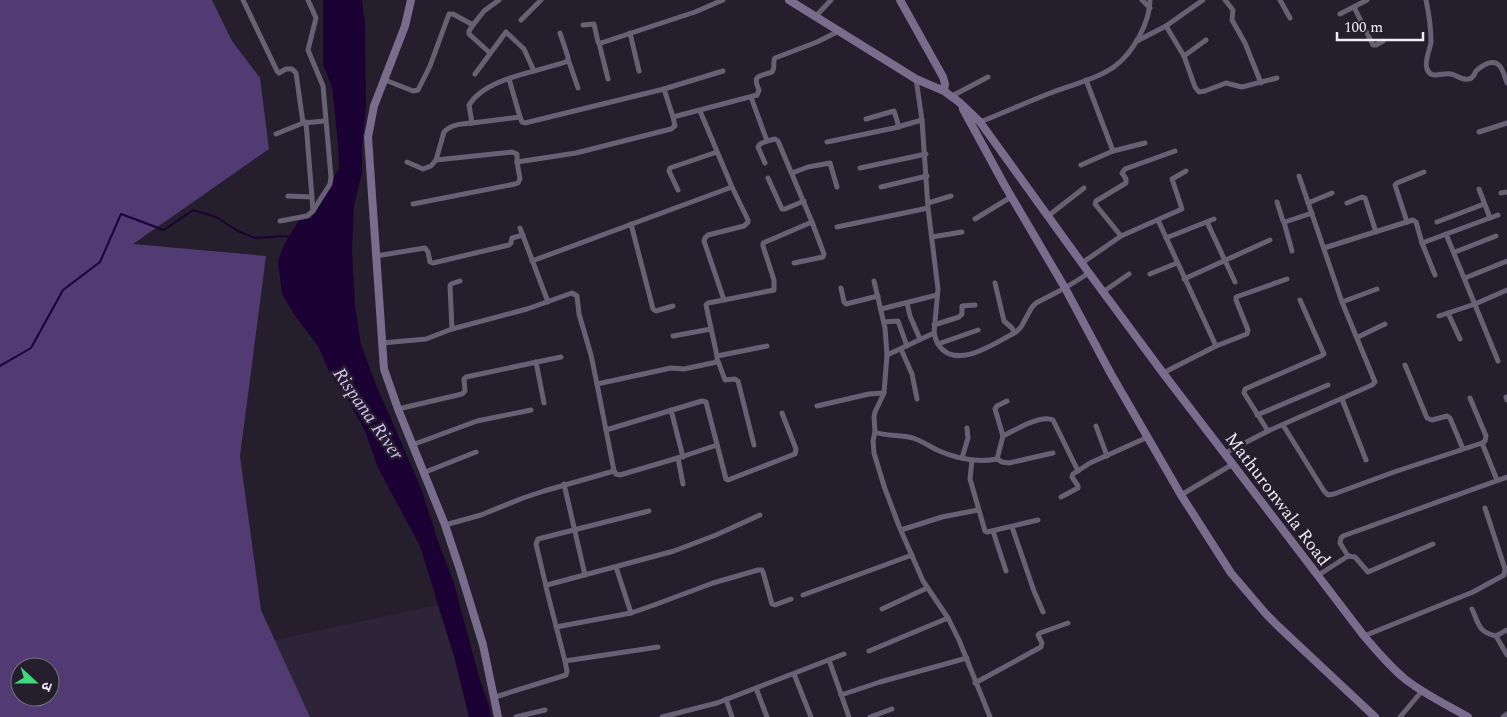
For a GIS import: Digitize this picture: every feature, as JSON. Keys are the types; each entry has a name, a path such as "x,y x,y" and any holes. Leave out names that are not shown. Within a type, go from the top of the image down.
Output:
{"street":[{"path":"242,0 277,71 279,73 289,68 296,73 304,123 313,211"},
{"path":"280,221 307,216 313,211 331,182 323,86 308,50 316,18 308,0"},
{"path":"412,0 405,26 374,106 368,137 384,369 412,445 445,525 460,570 483,645 498,717"},
{"path":"490,53 469,34 469,31 484,11 499,0"},
{"path":"521,20 540,0"},
{"path":"599,43 696,12 722,0"},
{"name":"Mathuronwala Road","path":"789,0 916,79 952,96 980,122 1102,292 1364,636 1394,670 1422,691 1468,717"},
{"path":"816,16 831,0"},
{"path":"900,0 943,77 944,91"},
{"path":"1142,0 1150,8"},
{"path":"980,122 1115,67 1128,54 1136,42 1146,21 1150,0"},
{"path":"1136,42 1166,26 1203,0"},
{"path":"1225,0 1233,10 1232,20 1245,43 1261,83"},
{"path":"1280,0 1290,18"},
{"path":"1340,14 1366,0"},
{"path":"1426,0 1431,31 1431,45 1427,64 1429,72 1438,76 1449,73 1466,80 1473,77 1477,69 1494,62 1502,67 1507,83"},
{"path":"1354,7 1373,45 1384,41"},
{"path":"385,80 416,92 420,88 430,66 448,14 453,14 473,25"},
{"path":"583,25 594,24 608,78"},
{"path":"1166,26 1184,56 1195,87 1199,92 1226,83 1242,87 1277,78"},
{"path":"673,117 750,97 758,93 756,80 758,76 772,72 774,68 773,62 776,58 839,31"},
{"path":"475,74 506,32 524,50 534,71"},
{"path":"560,33 578,88"},
{"path":"630,34 639,70"},
{"path":"1184,56 1206,40"},
{"path":"472,123 469,109 471,102 488,87 568,60"},
{"path":"509,80 520,117 525,124 664,89 723,71"},
{"path":"952,96 988,77"},
{"path":"916,79 926,154 928,206 937,295 934,333 938,344 949,353 964,356 974,354 1021,328 1036,303 1089,273"},
{"path":"1086,80 1113,151"},
{"path":"518,162 576,154 671,129 675,126 664,89"},
{"path":"750,97 767,141"},
{"path":"959,102 1180,495 1231,573 1266,614 1332,679 1375,717"},
{"path":"866,119 894,110 899,127"},
{"path":"700,111 748,222 744,226 708,235 704,241 724,300"},
{"path":"407,162 422,169 431,166 436,160 444,132 447,128 520,117"},
{"path":"827,142 899,127 922,120"},
{"path":"276,134 304,123 325,121"},
{"path":"1479,132 1507,123"},
{"path":"765,163 758,147 767,141 778,140 804,201 824,256 794,263"},
{"path":"1081,165 1113,151 1145,143"},
{"path":"1121,236 1096,206 1095,202 1124,185 1126,181 1122,172 1124,169 1175,151"},
{"path":"413,204 515,184 520,179 516,153 512,152 436,160"},
{"path":"678,190 669,171 670,168 717,152"},
{"path":"860,168 926,154"},
{"path":"792,173 808,166 830,163 837,187"},
{"path":"1082,263 1121,236 1182,209 1172,178 1186,171"},
{"path":"1407,222 1395,185 1398,182 1424,172"},
{"path":"881,187 927,176"},
{"path":"1225,453 1375,382 1342,302 1299,176"},
{"path":"768,178 782,209 804,201"},
{"path":"532,261 732,187"},
{"path":"1048,216 1084,188"},
{"path":"1479,189 1490,218"},
{"path":"1308,203 1332,193"},
{"path":"288,196 312,197"},
{"path":"837,227 928,206 951,196"},
{"path":"975,219 1011,197"},
{"path":"1346,203 1362,197 1365,198 1376,232"},
{"path":"1277,202 1292,251"},
{"path":"1437,222 1484,204"},
{"path":"1284,222 1312,213"},
{"path":"1422,243 1498,215"},
{"path":"1166,238 1214,219"},
{"path":"1158,220 1216,346"},
{"path":"1324,248 1413,220 1416,222 1435,275"},
{"path":"754,445 738,381 735,379 725,380 717,359 706,305 708,303 774,290 774,280 762,246 763,243 812,222"},
{"path":"1207,222 1235,282"},
{"path":"632,224 653,310 673,306"},
{"path":"520,228 548,302"},
{"path":"932,238 962,232"},
{"path":"1446,234 1455,252 1498,361"},
{"path":"376,256 425,248 430,262 433,263 509,245 512,238 523,235"},
{"path":"1455,252 1496,236"},
{"path":"1184,279 1270,240"},
{"path":"1464,278 1507,261"},
{"path":"1150,274 1176,262"},
{"path":"1102,292 1130,274"},
{"path":"1163,373 1216,346 1248,334 1236,297 1287,280"},
{"path":"452,329 450,286 460,281"},
{"path":"874,281 884,322 887,355 884,393 875,412 874,453 901,530 927,588 948,618 990,717"},
{"path":"995,283 1004,321 1014,332"},
{"path":"841,288 846,304 878,296"},
{"path":"1342,302 1377,289"},
{"path":"1440,316 1507,290"},
{"path":"382,344 426,339 452,329 506,316 572,293 577,296 579,314 591,355 616,474 620,475 680,458 717,445"},
{"path":"881,309 937,295"},
{"path":"1268,431 1244,393 1245,389 1324,354 1300,300"},
{"path":"907,303 910,316 920,339"},
{"path":"934,325 960,316 962,314 962,306 975,305"},
{"path":"1448,313 1460,339"},
{"path":"884,322 898,321 907,346"},
{"path":"1358,337 1385,324"},
{"path":"673,336 711,329"},
{"path":"938,344 978,330"},
{"path":"887,355 934,333"},
{"path":"597,384 671,368 684,369 767,346"},
{"path":"900,349 912,374 917,399"},
{"path":"398,409 462,394 465,391 464,379 466,377 561,357"},
{"path":"536,362 544,403"},
{"path":"1405,365 1427,418 1431,420 1446,416 1450,418 1463,449"},
{"path":"1257,415 1328,386"},
{"path":"817,406 869,394 884,393"},
{"path":"1283,425 1324,491 1331,495 1485,441 1486,436 1470,398"},
{"path":"1342,399 1366,460"},
{"path":"606,430 702,401 706,402 726,479 728,480 793,455 796,452 782,413"},
{"path":"997,459 1003,436 995,408 1008,401"},
{"path":"412,445 477,421 531,410"},
{"path":"671,410 683,484"},
{"path":"1003,436 1031,423 1050,418 1053,420 1078,471"},
{"path":"1096,426 1107,456"},
{"path":"962,458 968,438 967,428"},
{"path":"875,432 915,439 936,450 972,460 997,459 1009,464 1053,453"},
{"path":"1061,497 1078,488 1072,476 1078,471 1148,438"},
{"path":"1482,443 1497,480"},
{"path":"423,473 476,452"},
{"path":"972,460 970,479 985,531 1012,527 1038,520"},
{"path":"1180,495 1233,464"},
{"path":"445,525 481,515 564,484 614,471"},
{"path":"1348,556 1340,543 1343,536 1507,477"},
{"path":"564,484 585,575"},
{"path":"1364,636 1473,592 1504,575 1505,569 1485,508"},
{"path":"901,530 942,516 978,510"},
{"path":"494,697 564,677 567,674 536,544 537,540 649,511"},
{"path":"546,586 702,541 760,515"},
{"path":"1012,527 1043,612"},
{"path":"993,530 1006,571"},
{"path":"1317,576 1348,556 1355,556 1368,572 1433,544"},
{"path":"803,595 912,555"},
{"path":"616,567 630,613"},
{"path":"556,627 630,613 654,606 713,583 760,570 763,572 772,604 775,605 791,599"},
{"path":"882,609 927,588"},
{"path":"1472,609 1483,631 1487,634 1496,636 1507,630"},
{"path":"868,651 948,618"},
{"path":"976,683 1041,647 1042,643 1038,635 1040,633 1068,623"},
{"path":"1496,636 1507,655"},
{"path":"565,661 658,647"},
{"path":"662,717 726,699 844,654"},
{"path":"841,695 966,658"},
{"path":"829,660 849,717"},
{"path":"794,674 811,717"},
{"path":"756,688 767,717"},
{"path":"1400,717 1422,691"},
{"path":"726,699 732,717"},
{"path":"870,717 892,709"},
{"path":"516,717 545,710"},
{"path":"1503,717 1507,714"}],"shaded area":[{"path":"0,0 212,0 232,41 260,78 269,149 133,244 266,256 240,456 261,610 310,717 0,717"},
{"path":"437,605 454,656 469,717 310,717 275,640"}],"water":[{"name":"Rispana River","path":"323,0 362,0 365,25 366,106 362,146 362,173 354,205 352,251 355,306 361,345 421,488 454,583 491,717 469,717 454,656 420,546 378,468 365,431 347,398 330,374 318,346 295,316 282,294 278,261 285,243 299,220 311,218 339,168 332,87 323,65"}],"waterway":[{"path":"0,366 31,348 63,290 100,262 121,214 164,230 193,210 216,217 238,231 255,238 289,237"}]}
